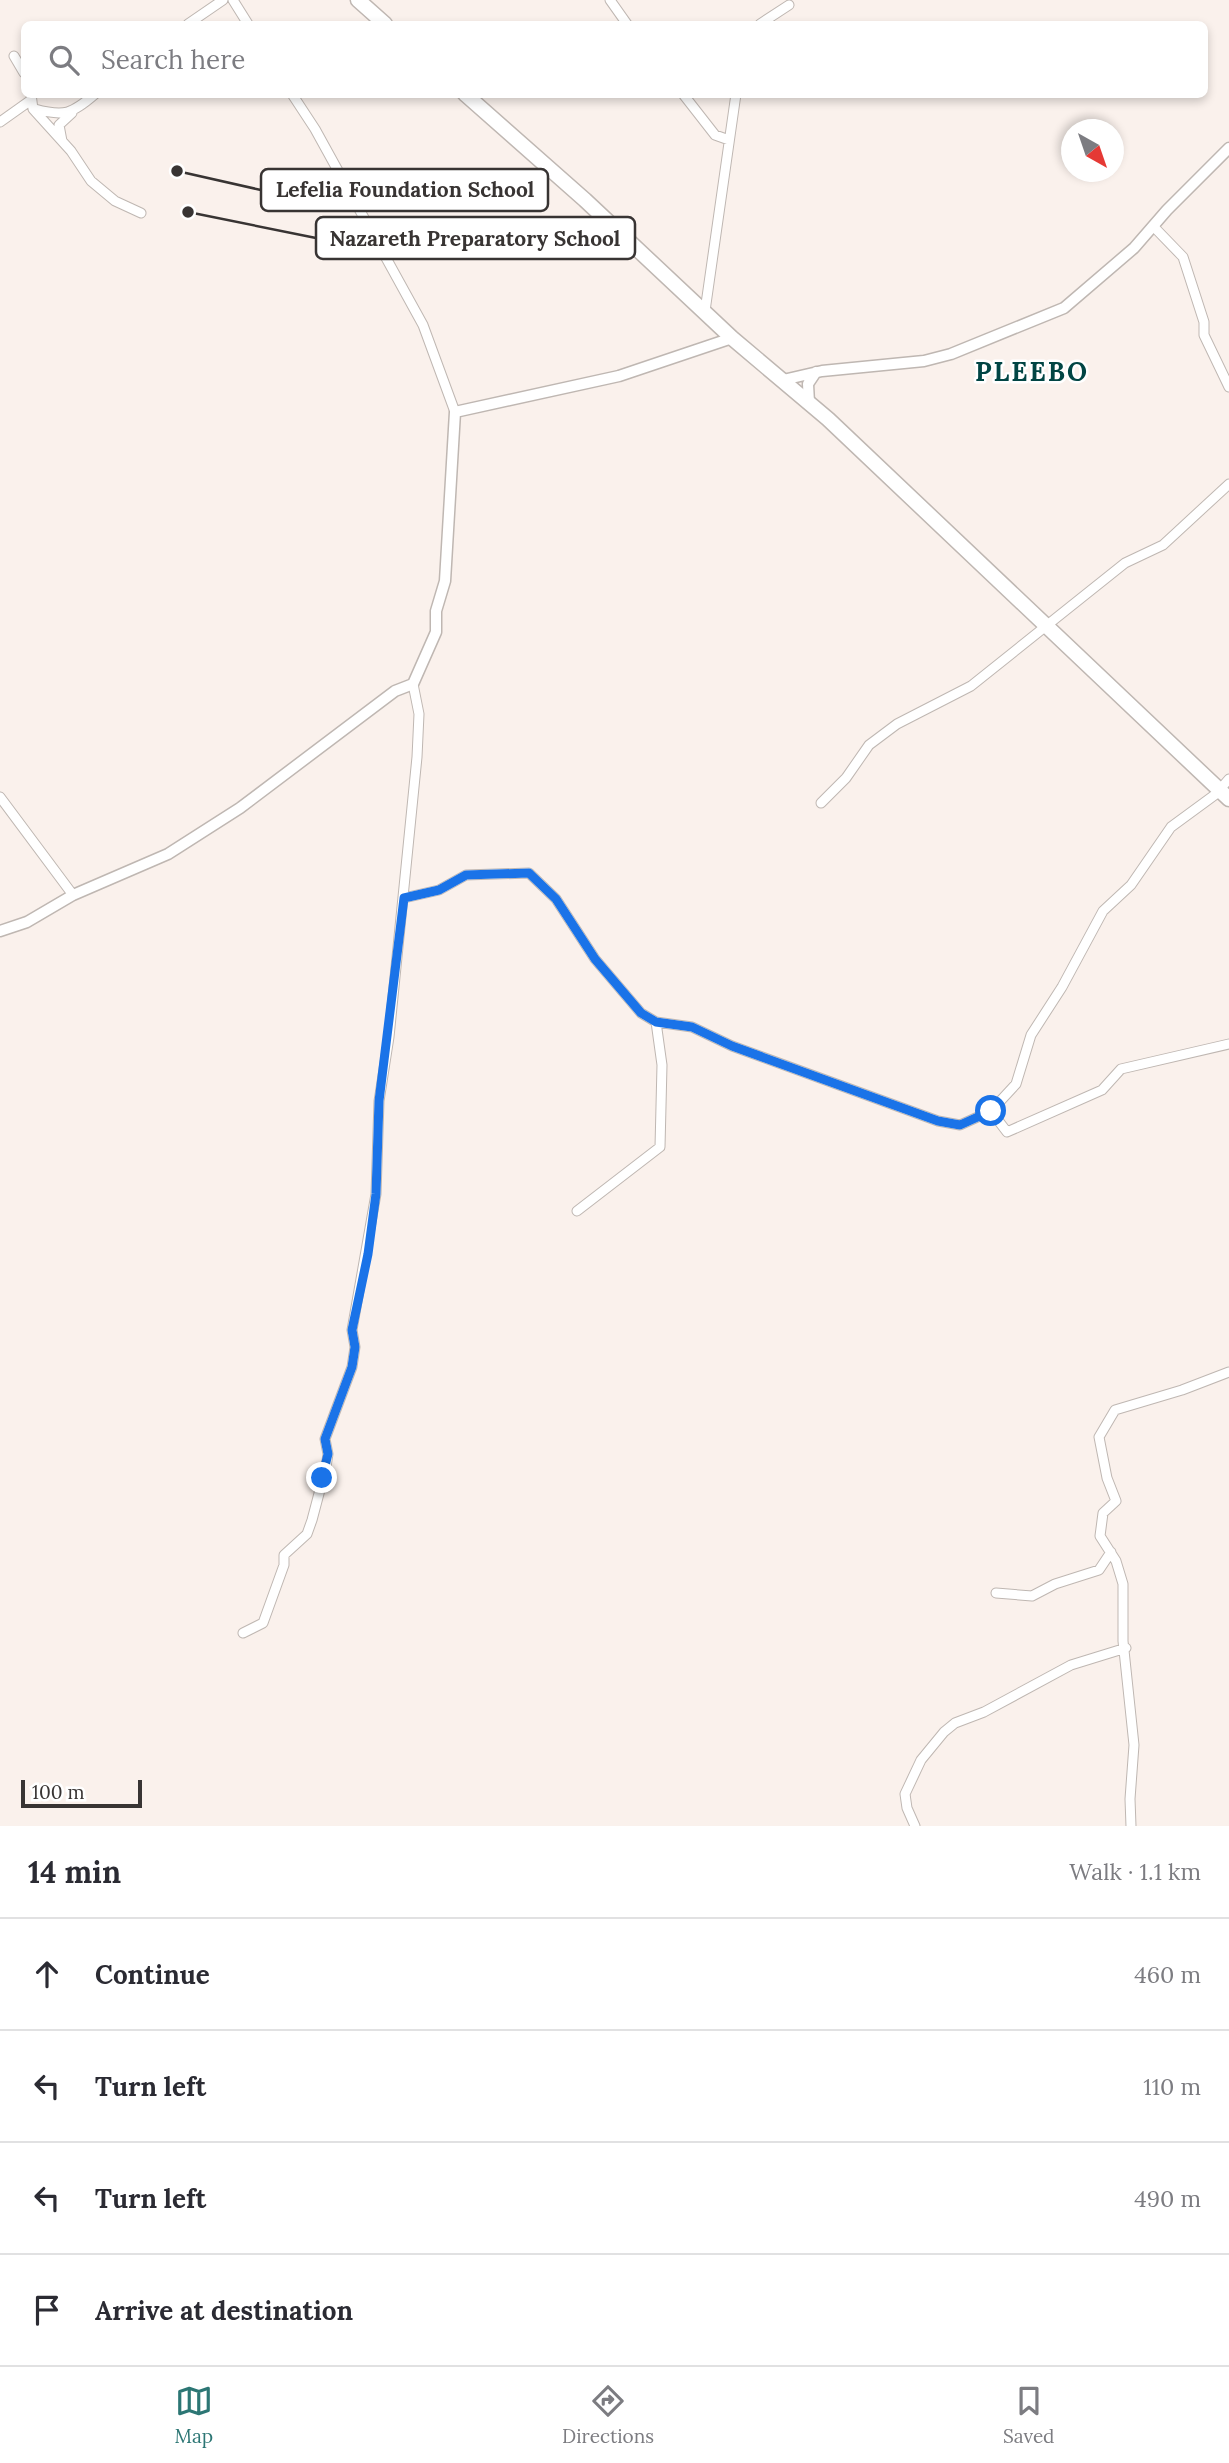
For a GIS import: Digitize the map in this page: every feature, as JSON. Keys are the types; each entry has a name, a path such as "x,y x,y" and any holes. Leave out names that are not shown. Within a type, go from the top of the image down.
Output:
{"highway":[{"path":"358,0 382,21"},
{"path":"469,98 732,338 809,403 1044,624 1226,789"}],"street":[{"path":"192,21 223,0"},
{"path":"233,0 246,21"},
{"path":"610,0 625,21"},
{"path":"765,21 789,5"},
{"path":"14,56 21,68"},
{"path":"62,143 60,125 90,98"},
{"path":"243,1633 263,1623 284,1565 284,1555 307,1534 326,1467 328,1454 325,1439 352,1367 355,1347 352,1330 376,1194 379,1101 404,898 419,714 413,684 436,632 436,611 445,581 455,412 423,325 316,129 295,98"},
{"path":"686,98 715,135 729,141"},
{"path":"705,311 735,98"},
{"path":"32,101 54,114 72,113"},
{"path":"0,122 32,101"},
{"path":"32,101 62,143 104,193 141,214"},
{"path":"783,380 816,372 925,361 967,349 1064,308 1115,267 1229,148"},
{"path":"1153,226 1182,257 1204,322 1204,335 1229,387"},
{"path":"455,412 619,376 732,338"},
{"path":"809,403 808,384 816,372"},
{"path":"821,803 846,778 869,745 897,724 971,686 1023,646 1044,624 1125,563 1163,545 1229,484"},
{"path":"0,931 27,922 72,895 167,855 240,808 395,691 413,684"},
{"path":"404,898 439,890 466,875 529,873 556,899 612,981 641,1013 656,1022 692,1027 732,1046 938,1121 960,1125 991,1111 1016,1084 1031,1035 1062,987 1103,911 1131,885 1171,828 1226,789"},
{"path":"0,797 72,895"},
{"path":"578,1211 660,1147 662,1065 656,1022"},
{"path":"991,1111 1007,1132 1102,1090 1121,1069 1229,1044"},
{"path":"1131,1826 1129,1799 1134,1745 1123,1584 1111,1552 1100,1536 1102,1513 1116,1501 1101,1454 1099,1437 1115,1409 1182,1390 1229,1372"},
{"path":"996,1593 1032,1596 1055,1584 1099,1570 1111,1552"},
{"path":"915,1826 907,1808 905,1794 914,1772 944,1732 955,1723 984,1712 1071,1665 1099,1659 1126,1648"}],"place":[{"name":"Lefelia Foundation School","path":"177,171"},
{"name":"Nazareth Preparatory School","path":"188,212"}],"district":[{"name":"PLEEBO","path":"1032,372"}],"route":[{"path":"322,1478 328,1454 325,1439 343,1396 355,1347 352,1330 368,1254 376,1194 379,1101 389,1037 404,898 439,890 466,875 529,873 556,899 612,981 641,1013 656,1022 692,1027 732,1046 938,1121 960,1125 991,1111"}]}
